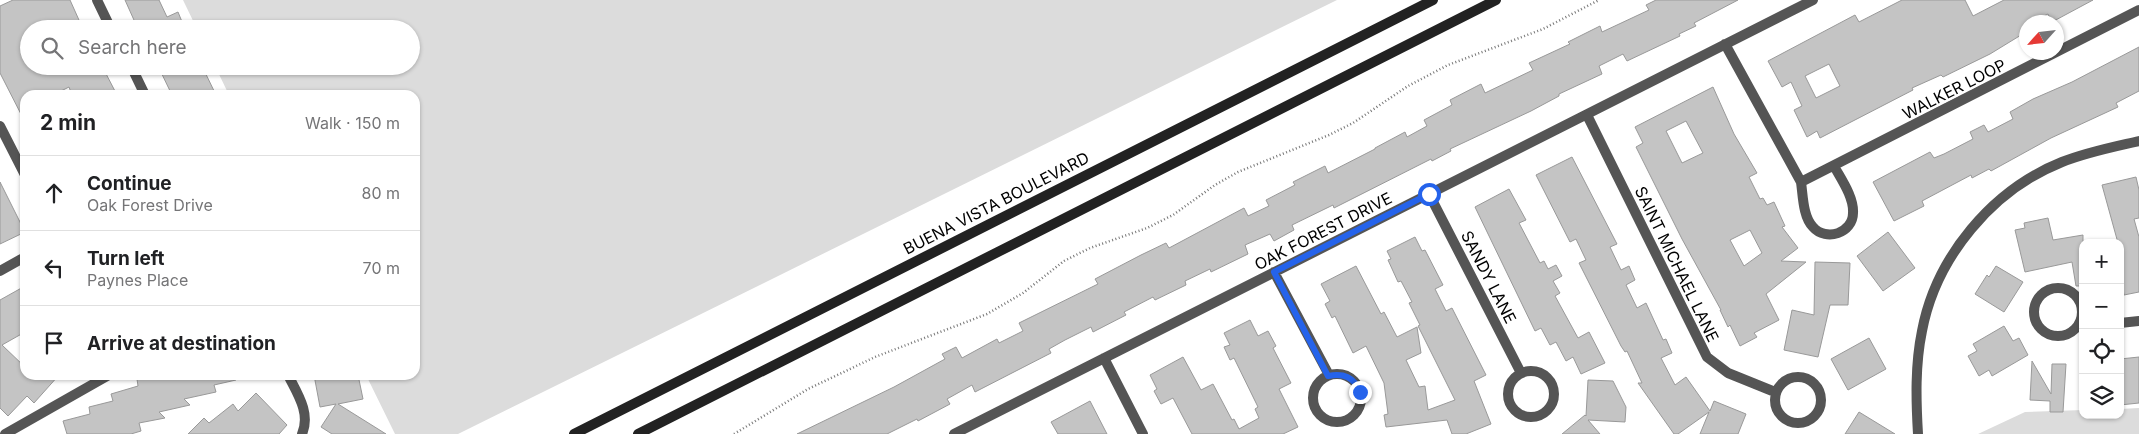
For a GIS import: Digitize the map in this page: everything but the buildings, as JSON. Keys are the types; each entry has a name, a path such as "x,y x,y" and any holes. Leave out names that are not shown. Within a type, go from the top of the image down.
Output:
{"main road":[{"name":"BUENA VISTA BOULEVARD","path":"574,434 1432,0"},
{"path":"638,434 1496,0"}],"street":[{"path":"96,0 106,20"},
{"name":"OAK FOREST DRIVE","path":"954,434 1813,0"},
{"name":"WALKER LOOP","path":"1801,182 2139,10"},
{"path":"1725,44 1801,182 1807,219 1813,228 1822,234 1832,235 1842,232 1850,224 1853,214 1852,204 1834,166"},
{"path":"135,75 143,90"},
{"name":"SAINT MICHAEL LANE","path":"1587,115 1707,357 1728,373 1775,392"},
{"path":"0,126 20,165"},
{"path":"1918,434 1917,362 1922,330 1945,266 1960,243 1983,216 2003,198 2021,184 2042,172 2084,154 2139,141"},
{"name":"SANDY LANE","path":"1429,194 1521,373"},
{"path":"0,271 20,260"},
{"path":"1274,272 1328,376"},
{"path":"2052,289 2068,290 2075,295 2079,302 2082,318 2078,325 2066,334 2052,335 2039,327 2034,313 2035,306 2044,292 2052,289"},
{"path":"2124,323 2139,321"},
{"path":"1104,358 1143,434"},
{"path":"1529,370 1538,371 1551,381 1554,388 1552,404 1541,416 1534,418 1519,415 1510,404 1508,389 1510,382 1521,373 1529,370"},
{"path":"1344,375 1352,378 1357,384 1361,400 1359,408 1348,419 1333,421 1320,414 1316,407 1314,392 1317,385 1328,376 1344,375"},
{"path":"1801,376 1809,379 1820,391 1820,407 1816,414 1805,422 1790,422 1784,419 1775,407 1775,392 1785,379 1801,376"},
{"path":"5,434 100,380"},
{"path":"290,380 306,416 306,427 302,434"}],"path":[{"path":"734,434 808,389 875,357 987,314 1023,293 1064,261 1090,248 1147,228 1173,215 1215,185 1238,172 1345,127 1408,86 1448,65 1542,29 1599,0"}],"shaded area":[{"path":"183,0 1337,0 458,434 395,434 368,380 420,380 420,90 227,90 219,75 420,75 420,20 193,20"},
{"path":"2139,408 2139,434 1978,434 2025,412 2079,410 2079,419 2124,419 2124,409"}],"route":[{"path":"1360,392 1352,378 1336,374 1328,376 1274,272 1429,194"}]}
